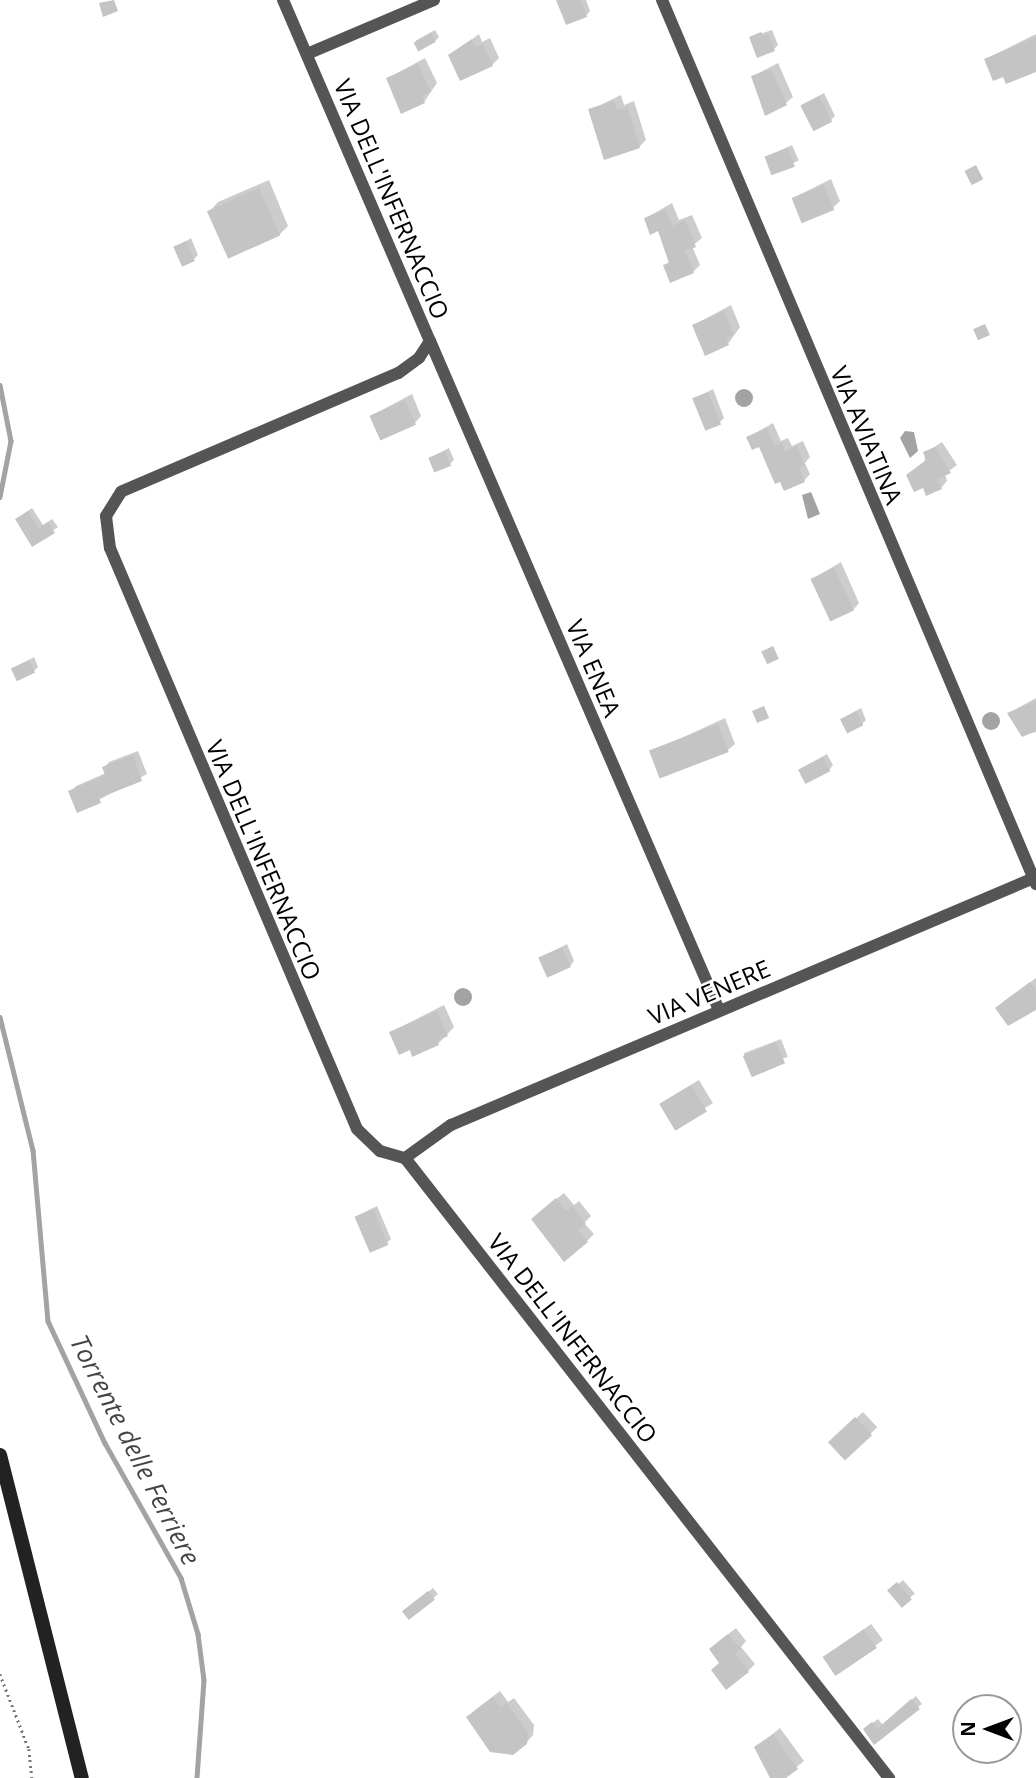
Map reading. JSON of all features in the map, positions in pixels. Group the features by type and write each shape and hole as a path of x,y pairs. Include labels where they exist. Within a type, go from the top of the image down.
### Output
{"main road":[{"path":"0,1455 82,1778"}],"street":[{"name":"VIA DELL'INFERNACCIO","path":"283,0 430,341 419,358 398,373 128,487 111,501 105,525 110,548 350,1118 374,1147 405,1158 889,1778"},
{"path":"307,54 434,0"},
{"name":"VIA AVIATINA","path":"662,0 1034,880"},
{"name":"VIA ENEA","path":"430,341 719,1010"},
{"name":"VIA VENERE","path":"405,1158 451,1125 719,1010 1034,880"}],"path":[{"path":"0,1674 29,1749 32,1778"}],"shaded area":[{"path":"744,389 750,392 753,398 750,404 744,407 738,404 735,398 738,392"},
{"path":"905,431 914,432 918,451 910,458 900,438"},
{"path":"811,492 820,514 808,519 802,495"},
{"path":"991,712 997,715 1000,721 997,727 991,730 985,727 982,721 985,715"},
{"path":"463,988 469,991 472,997 469,1003 463,1006 457,1003 454,997 457,991"}],"building":[{"path":"114,0 118,11 103,17 99,3"},
{"path":"556,0 580,0 587,17 566,25"},
{"path":"761,32 763,36 768,34 775,51 757,58 749,37"},
{"path":"431,33 436,42 418,51 414,43"},
{"path":"1036,37 1036,72 1006,84 1003,77 993,81 984,59"},
{"path":"472,39 475,47 483,44 493,66 460,81 448,55"},
{"path":"418,64 431,92 422,95 425,103 401,114 386,78"},
{"path":"771,69 787,105 765,116 751,76"},
{"path":"819,96 832,122 813,131 800,106"},
{"path":"614,101 617,110 628,107 640,148 604,160 588,109"},
{"path":"788,148 795,167 771,175 765,157"},
{"path":"976,165 983,179 972,185 964,171"},
{"path":"824,185 834,210 802,223 792,198"},
{"path":"259,188 280,236 228,259 207,211"},
{"path":"666,209 672,226 685,220 696,247 685,251 694,273 670,283 663,265 669,263 658,231 650,235 644,218"},
{"path":"186,241 195,261 182,267 173,247"},
{"path":"724,311 734,335 726,338 729,345 705,356 692,325"},
{"path":"985,324 990,335 978,340 973,329"},
{"path":"708,392 721,424 705,431 692,398"},
{"path":"405,400 416,425 380,441 369,416"},
{"path":"767,428 775,446 782,443 785,451 797,446 805,465 799,468 805,482 784,491 780,482 775,484 759,447 752,450 746,437"},
{"path":"935,447 951,473 937,479 942,489 926,496 923,488 914,492 906,475 926,460 923,452"},
{"path":"445,451 451,466 434,473 428,458"},
{"path":"28,511 38,528 48,522 55,533 32,547 15,519"},
{"path":"834,568 854,611 830,622 810,579"},
{"path":"773,646 779,659 767,664 761,651"},
{"path":"29,660 35,673 17,681 11,668"},
{"path":"1036,701 1036,731 1022,737 1007,713"},
{"path":"764,706 769,718 757,723 752,711"},
{"path":"856,711 863,725 847,733 840,719"},
{"path":"718,724 729,752 660,779 649,751"},
{"path":"133,755 142,781 99,798 101,803 77,813 68,791 105,775 102,767"},
{"path":"823,757 830,771 805,784 798,770"},
{"path":"562,947 571,967 547,978 538,958"},
{"path":"1030,982 1036,990 1036,1010 1008,1026 995,1008"},
{"path":"437,1011 448,1036 437,1041 439,1045 412,1057 410,1050 399,1055 389,1032"},
{"path":"776,1042 785,1063 752,1077 743,1056"},
{"path":"691,1085 707,1112 675,1131 659,1104"},
{"path":"556,1198 566,1211 572,1206 586,1224 578,1230 588,1242 564,1262 531,1219"},
{"path":"373,1209 388,1245 370,1253 355,1217"},
{"path":"855,1417 872,1435 845,1461 828,1442"},
{"path":"897,1582 912,1600 902,1608 887,1590"},
{"path":"428,1591 435,1600 409,1620 402,1611"},
{"path":"864,1629 877,1648 835,1676 823,1657"},
{"path":"728,1634 741,1649 735,1654 749,1672 726,1690 711,1670 719,1663 709,1649"},
{"path":"493,1697 501,1708 506,1703 528,1732 527,1744 513,1755 490,1752 466,1717"},
{"path":"911,1699 920,1709 874,1745 863,1729 872,1722 878,1728"},
{"path":"773,1734 798,1769 786,1778 770,1778 754,1747"}],"waterway":[{"name":"Torrente delle Ferriere","path":"0,385 11,441 0,497"},
{"name":"Torrente delle Ferriere","path":"0,1017 33,1150 48,1321 105,1443 181,1578 198,1634 204,1680 197,1778"}]}
